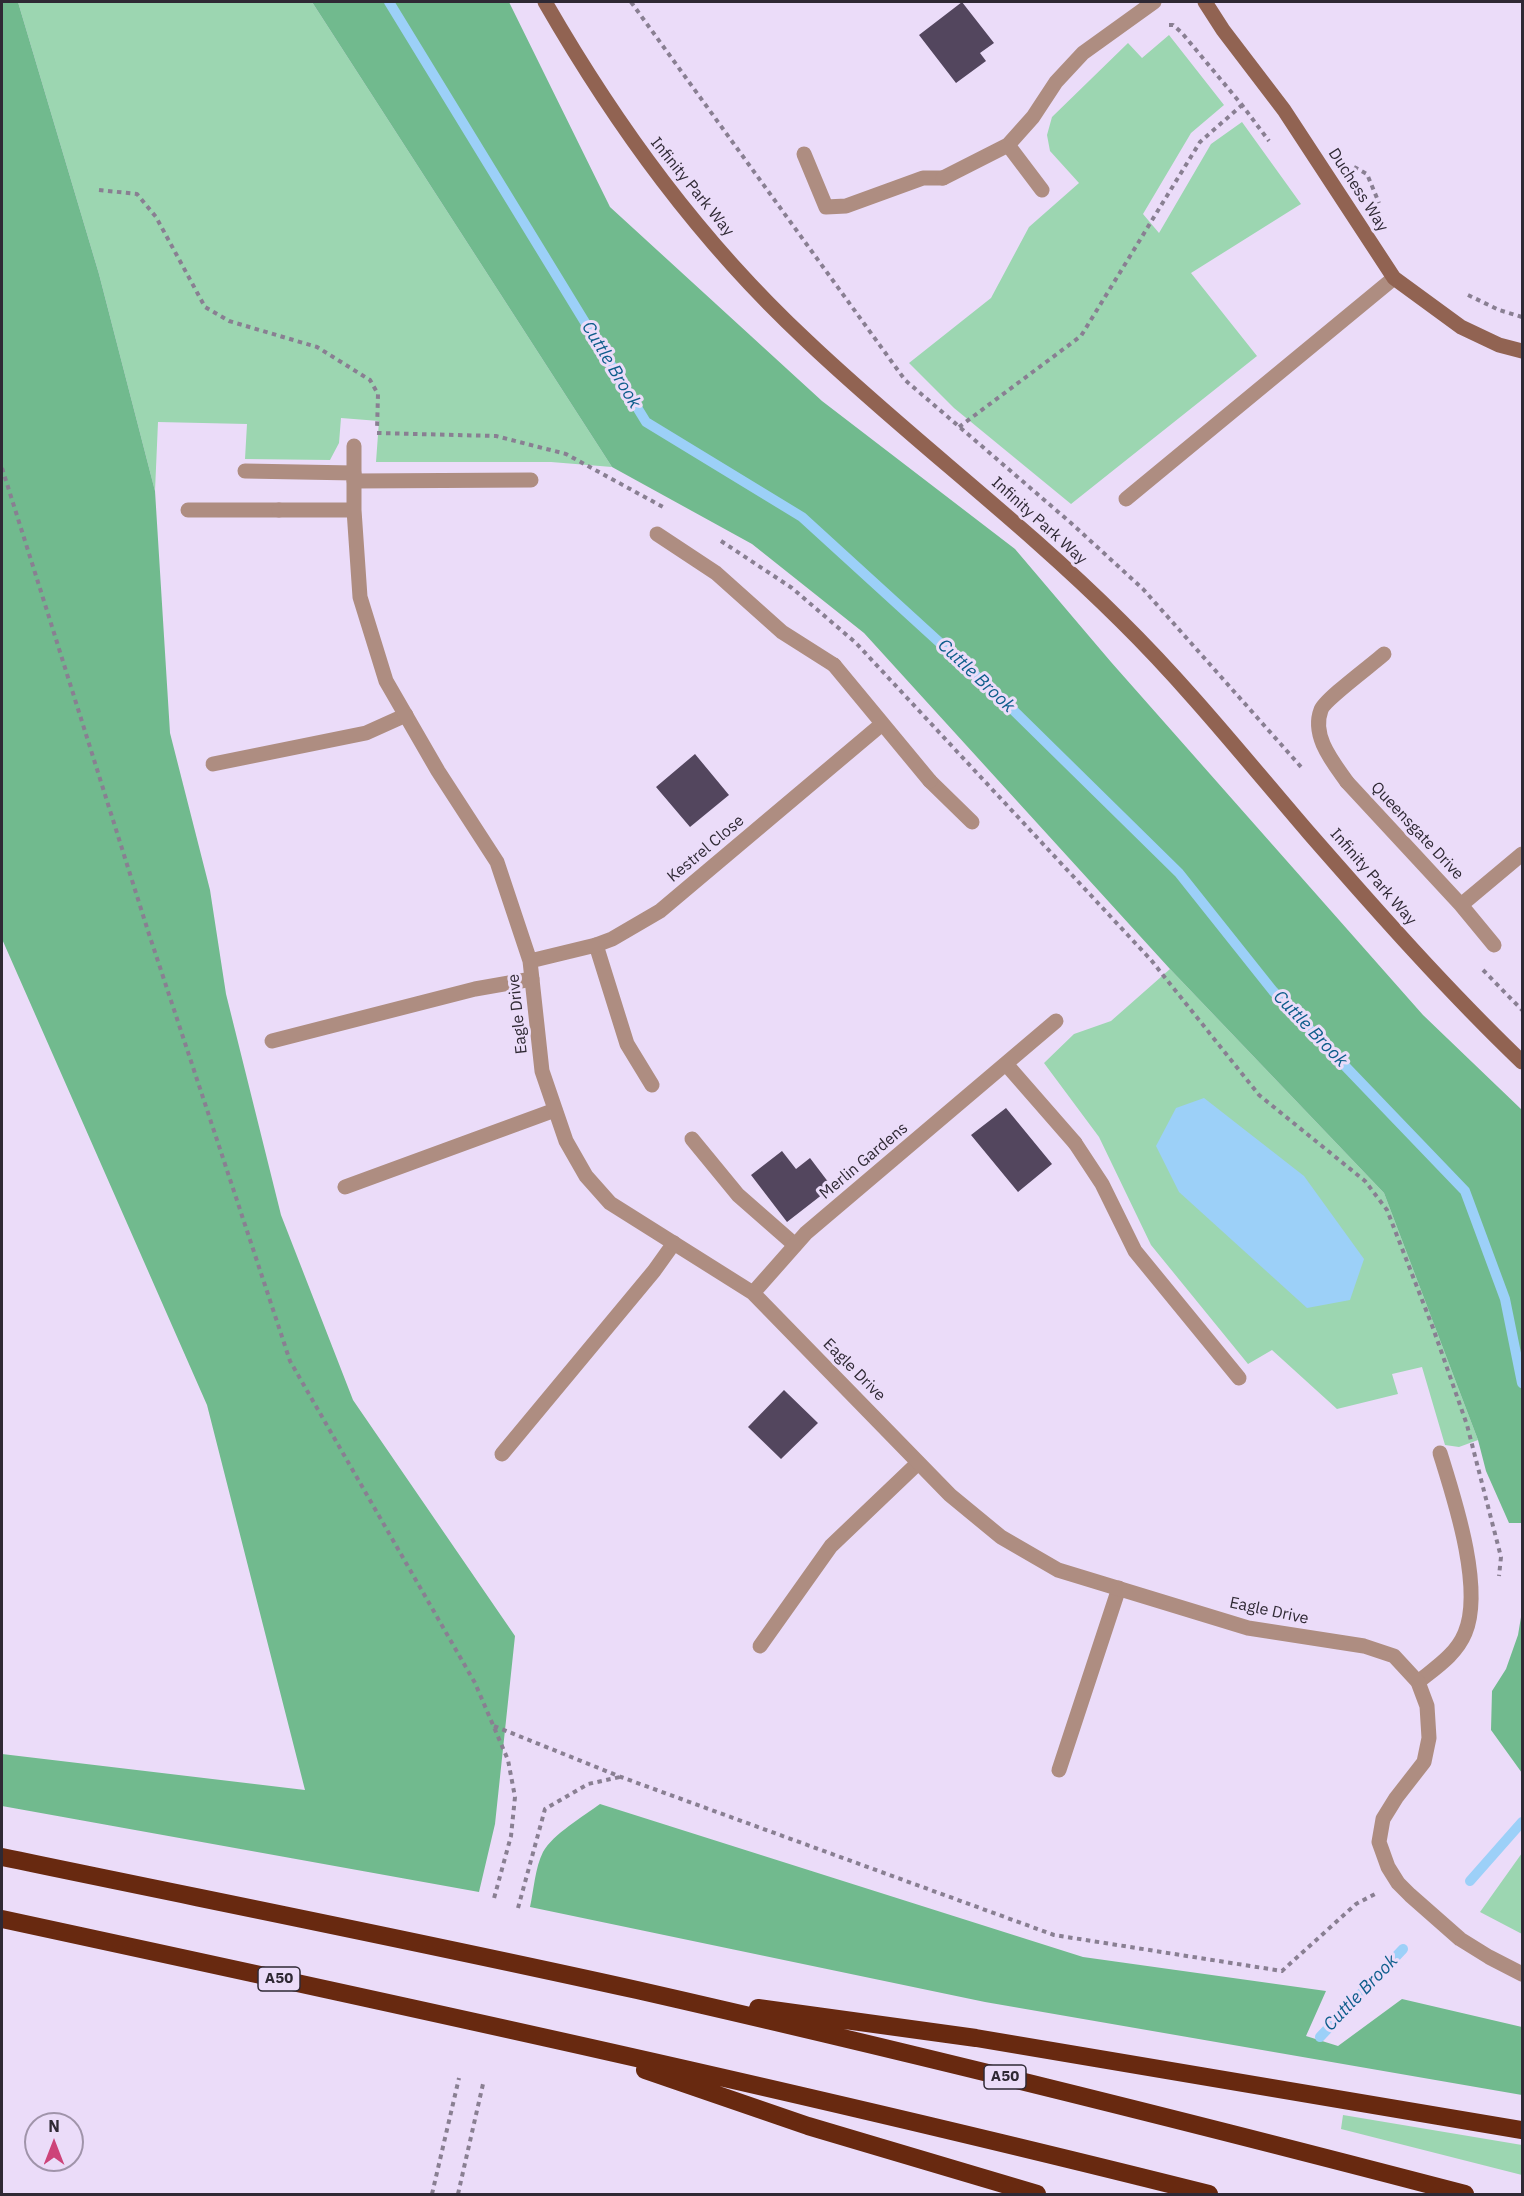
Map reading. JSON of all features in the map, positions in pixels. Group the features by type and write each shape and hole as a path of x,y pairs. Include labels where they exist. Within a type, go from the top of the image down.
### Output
{"highway":[{"name":"A50","path":"2,1857 640,1991 1171,2117 1465,2194"},
{"name":"A50","path":"2,1919 556,2039 1032,2150 1209,2194"},
{"path":"640,1991 976,2038 1522,2130"},
{"path":"556,2039 808,2126 1037,2194"}],"street":[{"name":"Infinity Park Way","path":"545,2 577,57 622,126 697,226 802,337 873,402 976,488 1068,570 1123,623 1183,688 1393,928 1452,992 1522,1062"},
{"path":"804,154 826,207 846,206 923,178 943,178 1008,145 1033,117 1056,82 1083,52 1154,2"},
{"name":"Duchess Way","path":"1205,2 1223,30 1284,110 1394,278 1461,327 1499,345 1522,351"},
{"path":"1008,145 1042,190"},
{"path":"1126,499 1394,278"},
{"name":"Eagle Drive","path":"354,446 354,510 360,597 386,681 438,771 497,862 530,962 542,1071 566,1141 586,1176 610,1203 753,1293 950,1495 1001,1537 1058,1570 1248,1628 1374,1649 1394,1656 1418,1682 1427,1706 1429,1738 1424,1762 1383,1819 1379,1842 1388,1867 1398,1883 1460,1939 1522,1974"},
{"path":"245,471 354,477 531,480"},
{"path":"188,510 354,510"},
{"path":"657,534 716,573 782,632 834,665 930,781 972,822"},
{"name":"Queensgate Drive","path":"1384,654 1321,707 1318,723 1326,752 1347,782 1461,905 1494,945"},
{"path":"213,764 366,733 406,715"},
{"name":"Kestrel Close","path":"530,962 612,939 660,911 882,724"},
{"name":"Queensgate Drive","path":"1461,905 1522,854"},
{"path":"596,945 627,1044 652,1085"},
{"path":"272,1041 475,989 532,979"},
{"name":"Merlin Gardens","path":"753,1293 806,1233 1056,1021"},
{"path":"1006,1064 1075,1143 1102,1184 1135,1251 1239,1378"},
{"path":"345,1187 555,1110"},
{"path":"692,1138 738,1195 795,1245"},
{"path":"502,1454 675,1243"},
{"path":"1418,1682 1448,1659 1465,1633 1473,1594 1461,1522 1440,1453"},
{"path":"760,1646 831,1546 918,1463"},
{"path":"1059,1770 1119,1588"}],"path":[{"path":"631,2 905,380 1071,523 1143,589 1308,774"},
{"path":"1166,25 1173,25 1182,33 1242,105 1270,143"},
{"path":"959,427 1081,336 1200,142 1242,105"},
{"path":"1367,174 1382,209"},
{"path":"99,190 137,195 156,217 206,307 229,321 317,347 370,380 378,394 377,433"},
{"path":"1461,291 1499,310 1522,316"},
{"path":"354,446 377,433 496,436 566,454 667,509"},
{"path":"2,468 148,931 290,1361 475,1683 508,1760 515,1797 511,1836 493,1902"},
{"path":"716,538 792,588 856,643 1151,960 1259,1095 1365,1181 1387,1210 1433,1328 1467,1425 1501,1557 1499,1579"},
{"path":"1477,964 1522,1010"},
{"path":"493,1726 621,1777 1054,1935 1282,1971 1356,1904 1398,1883"},
{"path":"518,1908 544,1809 588,1784 621,1777"},
{"path":"432,2194 459,2078"},
{"path":"458,2194 483,2084"}],"green space":[{"path":"2,2 18,2 99,274 155,491 170,733 210,890 226,994 281,1215 353,1400 515,1636 495,1824 479,1892 2,1806 2,1754 305,1790 207,1405 2,939"},
{"path":"18,2 312,2 612,467 551,462 376,462 379,421 341,418 339,443 330,460 245,459 247,424 158,422 155,491 99,274"},
{"path":"312,2 509,2 610,207 822,401 1015,549 1111,662 1423,1015 1522,1110 1522,1523 1509,1523 1486,1471 1478,1440 1384,1193 1170,969 864,633 752,544 612,467"},
{"path":"1169,35 1224,105 1191,133 1143,214 1159,233 1211,144 1242,122 1301,204 1191,273 1257,356 1071,504 954,408 909,363 991,298 1029,227 1079,183 1050,151 1047,135 1052,117 1128,43 1142,58"},
{"path":"1170,969 1384,1193 1478,1440 1459,1447 1445,1445 1422,1367 1392,1374 1398,1394 1337,1409 1272,1350 1248,1364 1151,1245 1099,1137 1044,1063 1074,1034 1111,1021"},
{"path":"1522,1611 1522,1773 1491,1730 1492,1691 1506,1669 1518,1635"},
{"path":"600,1804 1083,1957 1326,1991 1306,2036 1338,2046 1402,1999 1522,2027 1522,2095 985,2002 530,1907 536,1872 543,1852 561,1832"},
{"path":"1522,1853 1522,1934 1480,1912"},
{"path":"1343,2115 1522,2145 1522,2175 1341,2129"}],"water":[{"path":"1204,1098 1304,1176 1364,1259 1350,1300 1307,1308 1179,1192 1156,1146 1176,1108"}],"building":[{"path":"962,2 994,43 980,53 986,61 956,83 919,35"},
{"path":"695,754 729,795 690,827 656,787"},
{"path":"1006,1108 1052,1164 1018,1192 971,1135"},
{"path":"782,1151 796,1169 810,1158 832,1187 787,1222 751,1175"},
{"path":"784,1390 818,1423 781,1459 748,1427"}],"waterway":[{"name":"Cuttle Brook","path":"389,2 646,422 802,517 1007,704 1179,873 1273,991 1465,1191 1505,1299 1522,1383"},
{"name":"Cuttle Brook","path":"1470,1881 1522,1822"},
{"name":"Cuttle Brook","path":"1320,2037 1403,1949"}]}
